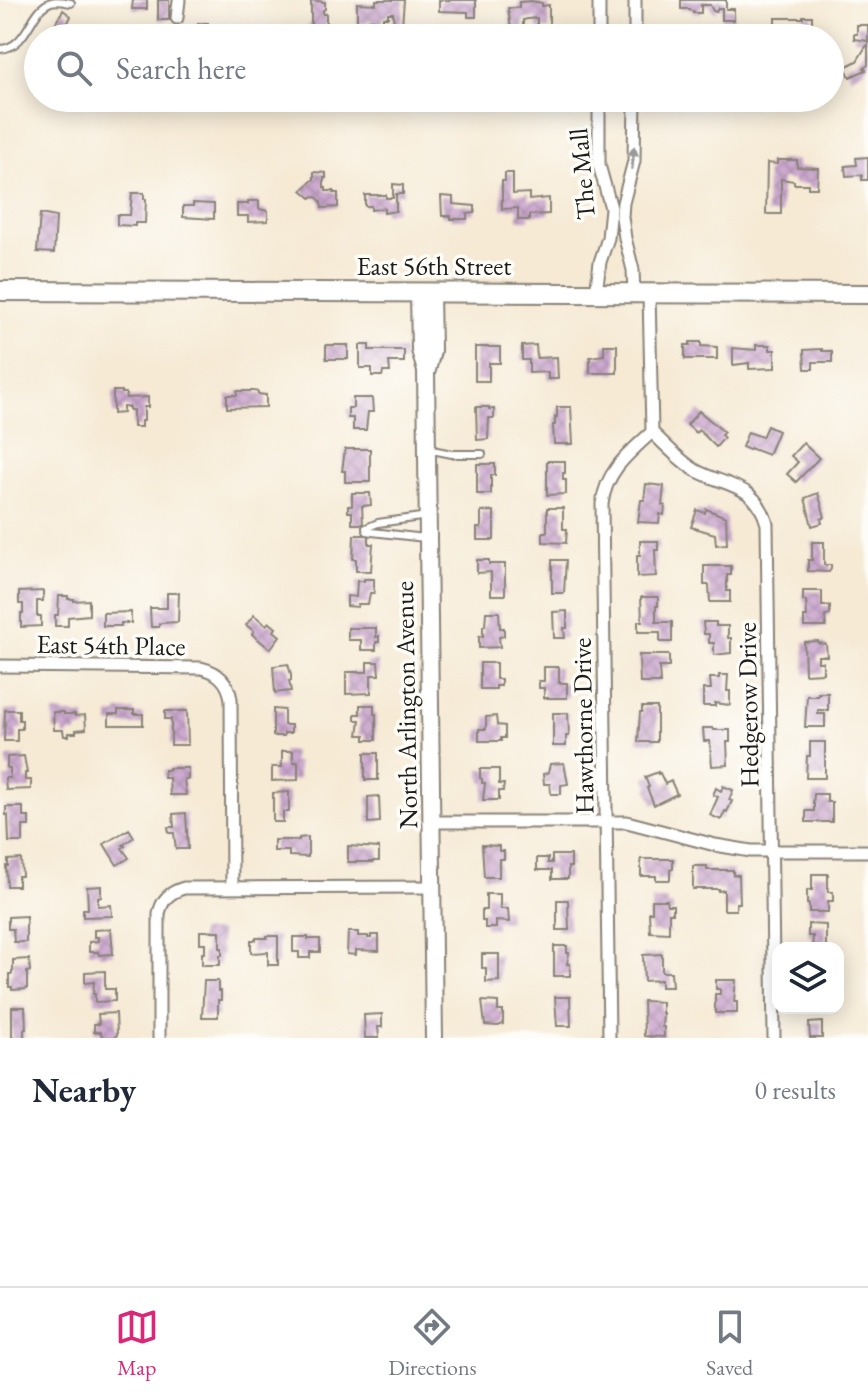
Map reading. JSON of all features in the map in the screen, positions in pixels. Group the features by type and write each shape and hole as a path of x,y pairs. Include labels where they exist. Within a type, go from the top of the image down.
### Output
{"main road":[{"name":"East 56th Street","path":"0,291 868,294"},
{"name":"North Arlington Avenue","path":"425,292 420,350 426,371 434,1038"}],"street":[{"path":"177,18 179,0"},
{"path":"599,0 599,24"},
{"path":"635,0 635,24"},
{"name":"The Mall","path":"599,112 599,165 641,293 652,432"},
{"name":"The Mall","path":"596,293 600,262 634,161 635,112"},
{"path":"608,238 625,238"},
{"name":"Hawthorne Drive","path":"609,1038 603,495 615,468 652,432"},
{"name":"Hedgerow Drive","path":"652,432 692,468 749,493 766,520 774,1038"},
{"name":"East 54th Place","path":"0,666 201,668 220,676 228,686 231,699 232,887"},
{"path":"431,822 627,822 729,848 868,851"},
{"path":"159,1038 158,918 166,898 176,890 432,887"}],"lane":[{"path":"30,24 50,3 71,3"},
{"path":"0,49 17,42 24,33"},
{"path":"427,449 452,454 482,454"},
{"path":"428,516 378,523 366,528 372,532 428,538"}],"building":[{"path":"133,0 147,0 147,9 132,9"},
{"path":"158,0 169,0 169,20 158,20"},
{"path":"311,0 325,2 323,14 326,14 326,24 311,24"},
{"path":"376,0 404,0 402,24 394,24 393,13 383,17 383,24 372,24 372,20 357,23 357,3 376,4"},
{"path":"439,0 476,0 476,17 468,17 468,12 439,11"},
{"path":"681,0 726,0 726,9 734,9 734,20 722,20 722,8 716,12 710,5 701,5 701,13 681,9"},
{"path":"519,2 549,5 549,24 537,24 537,18 523,20 523,24 510,24 508,8 519,8"},
{"path":"63,10 71,16 67,24 55,24"},
{"path":"812,16 812,24 775,24 775,18"},
{"path":"857,25 868,25 868,41 854,39"},
{"path":"868,43 866,70 850,77 845,67 857,61"},
{"path":"868,157 868,180 862,180 862,175 846,176 845,166 857,165 856,158"},
{"path":"777,160 797,160 797,167 818,168 817,188 781,179 781,214 766,214 767,163 777,164"},
{"path":"314,172 326,173 324,188 338,193 338,207 322,208 318,198 311,198 302,190 314,179"},
{"path":"505,173 513,173 513,194 529,193 529,200 549,198 549,214 529,215 529,220 518,220 518,208 502,209"},
{"path":"393,184 403,185 403,194 396,194 396,211 384,213 384,208 371,210 371,206 365,206 365,195 393,198"},
{"path":"132,193 144,193 145,223 117,225 117,215 130,215"},
{"path":"441,196 453,197 453,204 475,206 475,213 467,214 467,219 442,216"},
{"path":"248,201 259,201 259,209 268,211 268,221 248,222 248,216 237,216 237,204 248,204"},
{"path":"193,203 214,204 214,219 183,217 183,206 193,206"},
{"path":"40,214 56,217 54,253 37,252"},
{"path":"690,342 717,347 717,359 685,359 685,345 690,345"},
{"path":"326,345 348,345 348,359 326,359"},
{"path":"360,345 369,345 369,350 404,350 404,362 389,362 390,372 372,376 372,368 360,368"},
{"path":"536,345 537,358 557,357 558,379 548,379 548,372 529,373 529,360 522,360 522,346"},
{"path":"604,345 617,345 617,373 590,373 590,357 604,355"},
{"path":"756,345 770,345 770,350 775,350 775,368 749,369 749,363 733,365 733,348 756,350"},
{"path":"475,347 500,347 500,363 489,363 489,381 475,381"},
{"path":"804,350 832,351 832,362 813,362 813,369 805,369"},
{"path":"113,391 126,393 126,398 148,397 141,427 133,427 133,410 129,407 123,407 123,413 113,414"},
{"path":"237,391 266,395 266,407 227,408 227,395 237,395"},
{"path":"353,398 372,398 373,412 368,412 366,430 353,430 353,418 348,418 348,408 353,408"},
{"path":"476,407 494,409 494,418 489,418 488,439 477,440"},
{"path":"557,407 571,407 573,444 554,444 553,425"},
{"path":"699,411 724,432 721,435 724,438 716,447 699,430 696,433 687,425"},
{"path":"767,426 778,431 768,455 742,447 748,432 762,437"},
{"path":"803,443 819,458 796,482 787,474 798,462 791,456"},
{"path":"345,449 370,449 370,482 345,482 345,471 342,471"},
{"path":"547,461 565,461 563,480 566,480 566,494 547,495"},
{"path":"477,464 495,464 495,475 491,475 491,494 477,494"},
{"path":"646,484 664,486 664,515 660,514 659,523 638,522"},
{"path":"352,493 370,493 371,505 362,506 363,524 352,524 352,512 348,512 348,506 352,506"},
{"path":"818,493 825,517 821,519 822,523 812,526 805,498"},
{"path":"547,508 563,508 566,543 543,542 543,532 547,532"},
{"path":"706,509 726,517 727,544 716,545 715,534 691,527 697,510 705,513"},
{"path":"494,511 494,540 477,540 481,512"},
{"path":"354,535 369,535 369,544 373,544 371,571 356,571"},
{"path":"640,541 658,541 658,550 655,550 656,576 637,577"},
{"path":"812,542 824,542 824,565 831,565 829,572 808,571 808,560 812,560"},
{"path":"477,560 505,564 505,595 491,595 491,572 477,573"},
{"path":"552,560 566,560 564,593 552,593"},
{"path":"704,566 731,566 731,575 727,575 730,602 710,602 709,585 704,585"},
{"path":"374,579 374,593 370,593 368,604 347,606 347,596 356,597 357,581"},
{"path":"43,591 43,601 37,601 41,626 21,627 23,604 19,604 19,592"},
{"path":"803,591 822,591 822,606 830,606 830,615 825,616 826,627 804,627 804,617 807,617"},
{"path":"167,593 179,593 178,622 151,627 150,608 167,608"},
{"path":"59,596 68,596 74,601 89,600 89,615 68,617 68,626 55,626"},
{"path":"641,597 658,597 656,622 672,622 672,642 660,642 660,632 638,632 638,621 642,621"},
{"path":"567,611 565,638 554,638 553,612"},
{"path":"131,612 131,623 103,626 103,613"},
{"path":"486,612 499,612 500,628 504,628 504,636 499,637 500,647 479,648"},
{"path":"254,615 266,625 269,622 280,636 270,649 246,625"},
{"path":"703,622 728,626 731,653 714,655 714,643 709,643 709,634 704,634"},
{"path":"348,628 376,628 379,642 376,642 376,650 361,650 361,640 348,640"},
{"path":"804,642 826,644 827,656 818,656 818,662 823,662 823,673 805,674"},
{"path":"639,655 669,655 669,667 659,667 660,683 640,683"},
{"path":"367,662 378,662 379,675 371,675 371,693 346,694 346,672 367,672"},
{"path":"480,663 496,663 496,679 501,679 501,686 480,689"},
{"path":"288,664 291,691 275,693 273,666"},
{"path":"544,667 559,667 559,683 567,683 567,698 544,698 544,688 539,688 539,681 544,681"},
{"path":"719,675 728,675 730,705 715,703 715,706 703,706 703,689 711,689 710,678 719,678"},
{"path":"818,693 828,693 828,710 818,710 818,714 825,714 825,727 805,727 807,696 818,696"},
{"path":"360,705 374,705 376,740 365,740 365,735 358,735 360,720 355,720 355,714 360,714"},
{"path":"642,707 657,707 657,742 638,742"},
{"path":"273,709 284,710 284,725 291,725 291,733 273,736"},
{"path":"5,710 19,710 22,729 17,729 17,741 4,741"},
{"path":"118,710 134,710 134,714 143,714 143,725 109,725 109,714 118,714"},
{"path":"165,711 187,711 188,745 171,745 171,719 165,719"},
{"path":"53,712 85,715 86,729 64,736 63,730 54,730"},
{"path":"553,713 568,713 566,746 553,746"},
{"path":"496,716 497,725 505,726 505,738 501,741 479,741 479,729 486,729 486,717"},
{"path":"703,728 730,730 728,765 712,766 710,741 704,741"},
{"path":"810,742 825,742 825,778 806,778"},
{"path":"282,751 293,751 293,762 298,762 298,780 272,781 272,767 282,767"},
{"path":"365,753 378,753 378,780 365,780"},
{"path":"24,756 25,780 31,780 31,789 6,790 5,778 10,778 7,757"},
{"path":"564,763 568,784 561,785 561,794 551,794 550,784 544,784 543,774 548,773 550,764"},
{"path":"188,768 188,779 184,779 186,795 170,795 169,778 164,778 164,770"},
{"path":"480,769 499,769 499,784 504,784 503,791 499,791 499,800 483,800 485,783 480,778"},
{"path":"658,772 665,784 671,781 677,794 654,805 645,777"},
{"path":"723,786 733,790 729,800 732,801 721,820 710,815 718,797 713,795 716,788 721,791"},
{"path":"289,792 289,812 283,812 283,822 273,822 273,793"},
{"path":"814,794 827,794 827,802 832,802 832,822 806,822 806,811 814,811"},
{"path":"379,796 380,822 368,823 368,797"},
{"path":"6,807 23,807 23,817 29,817 29,826 23,826 23,842 9,842"},
{"path":"186,813 188,849 176,849 174,833 169,833 168,827 174,827 173,814"},
{"path":"129,829 134,837 122,848 129,858 117,865 104,844"},
{"path":"308,837 308,857 289,856 289,851 274,851 274,840"},
{"path":"482,845 499,846 499,851 504,851 504,859 499,859 499,877 484,877"},
{"path":"348,846 379,848 379,861 348,862"},
{"path":"552,855 571,855 568,879 552,879 552,870 537,870 537,858 548,858 548,863 552,863"},
{"path":"21,859 22,876 18,876 18,886 7,886 8,860"},
{"path":"641,859 673,859 670,880 641,876"},
{"path":"693,866 707,866 707,870 733,870 733,875 739,875 740,903 736,903 736,910 724,910 724,890 693,889"},
{"path":"812,874 828,874 828,892 833,892 833,901 828,901 828,912 809,912 807,890 812,890"},
{"path":"101,886 98,906 111,905 112,916 83,917 83,909 88,909 87,887"},
{"path":"486,894 500,894 500,909 508,909 509,922 496,921 496,928 485,928 482,910 486,910"},
{"path":"557,900 568,900 569,930 557,930"},
{"path":"652,900 667,900 667,905 673,905 673,913 669,913 669,933 650,932"},
{"path":"26,916 26,942 14,942 13,929 8,929 8,917"},
{"path":"808,924 826,925 826,942 812,942 813,936 808,936"},
{"path":"111,929 113,954 89,952 89,942 98,941 94,930"},
{"path":"200,931 220,931 220,965 202,965 205,943 200,943"},
{"path":"348,932 358,932 358,936 368,938 379,935 379,951 356,950 356,955 347,954"},
{"path":"278,936 278,965 268,965 268,952 251,953 251,940"},
{"path":"293,937 320,939 320,952 310,952 310,958 299,958 299,952 293,952"},
{"path":"554,946 567,946 570,976 554,976"},
{"path":"482,954 499,954 499,981 486,982"},
{"path":"662,954 662,972 671,972 672,987 661,987 661,980 644,981 643,955"},
{"path":"29,959 27,989 12,990 9,974 13,971 13,960"},
{"path":"105,971 105,989 115,989 115,1001 95,1002 94,982 85,983 85,972"},
{"path":"716,980 736,980 734,1002 737,1002 737,1013 715,1013 715,994 720,994 720,989 716,989"},
{"path":"204,981 218,981 221,1000 218,1000 218,1017 202,1017"},
{"path":"555,997 570,997 571,1026 557,1026"},
{"path":"482,1001 498,1002 498,1011 503,1011 503,1024 485,1025"},
{"path":"643,1001 662,1002 664,1037 644,1036"},
{"path":"12,1007 25,1007 24,1038 12,1038"},
{"path":"116,1013 115,1038 102,1038 101,1032 94,1032 94,1024 99,1024 98,1014"},
{"path":"382,1014 379,1038 365,1038 364,1015"},
{"path":"822,1022 822,1038 810,1038 809,1023"}]}
